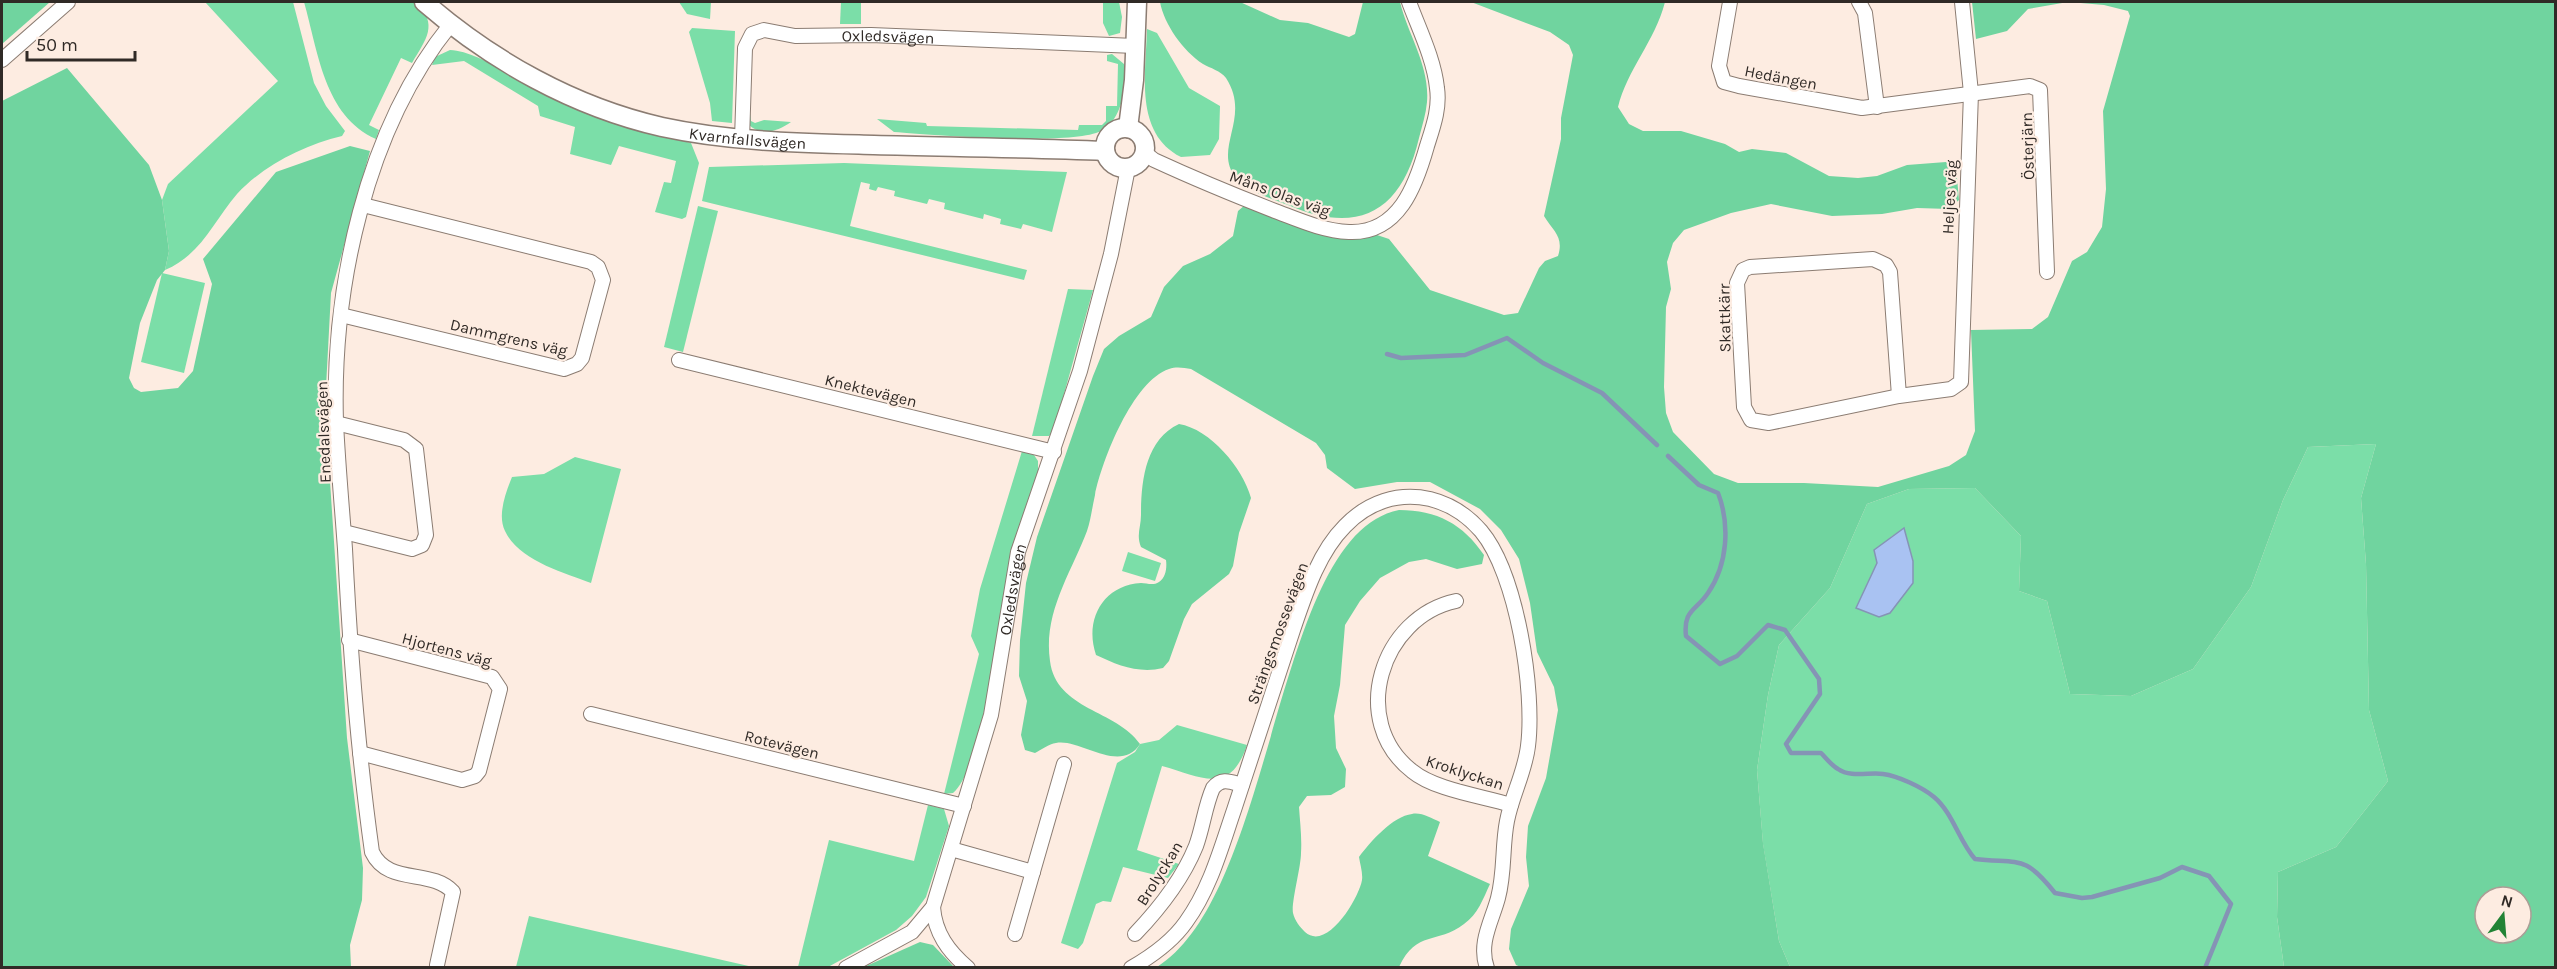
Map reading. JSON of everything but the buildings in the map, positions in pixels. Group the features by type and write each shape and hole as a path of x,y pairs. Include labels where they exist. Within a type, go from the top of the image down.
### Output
{"street":[{"path":"2,60 68,2"},
{"name":"Kvarnfallsvägen","path":"424,2 450,24 535,80 597,106 661,127 742,139 1105,151"},
{"path":"1128,128 1137,2"},
{"name":"Måns Olas väg","path":"1145,153 1161,163 1234,195 1322,228 1351,232 1365,231 1386,220 1405,204 1413,190 1438,102 1435,73 1409,2"},
{"name":"Hedängen","path":"1730,2 1719,66 1724,82 1849,106 1877,107 1971,93"},
{"path":"1859,2 1865,13 1877,107"},
{"name":"Heljes väg","path":"1951,389 1961,382 1963,373 1962,283 1971,93 1962,2"},
{"name":"Enedalsvägen","path":"437,965 453,892 444,885 392,872 376,861 372,852 349,640 336,423 341,315 346,278 363,205 380,150 404,97 434,45 450,24"},
{"name":"Oxledsvägen","path":"742,139 745,48 747,40 757,31 805,36 871,35 1135,46"},
{"name":"Österjärn","path":"1971,93 2030,86 2040,90 2047,272"},
{"path":"1128,128 1142,137 1145,153 1139,164 1128,168 1113,164 1105,151 1106,141 1119,129 1128,128"},
{"name":"Oxledsvägen","path":"846,968 912,932 933,907 991,715 1018,552 1080,371 1111,254 1128,168"},
{"name":"Dammgrens väg","path":"341,315 564,369 578,364 582,358 603,280 598,267 591,262 363,205"},
{"name":"Skattkärr","path":"1899,396 1890,272 1886,266 1873,259 1750,267 1743,270 1737,283 1744,407 1751,420 1769,423 1899,396 1951,389"},
{"name":"Knektevägen","path":"679,360 1054,452"},
{"path":"336,423 404,440 416,449 426,535 422,544 412,549 344,532"},
{"name":"Strängsmossevägen","path":"1131,968 1162,948 1194,911 1211,878 1300,611 1326,551 1345,526 1367,508 1392,498 1407,496 1443,503 1472,522 1489,542 1506,581 1524,658 1529,733 1526,759 1511,805 1499,891 1485,936 1487,968"},
{"name":"Kroklyckan","path":"1456,601 1433,608 1419,616 1401,634 1393,646 1379,681 1378,704 1382,731 1400,760 1419,776 1511,805"},
{"name":"Hjortens väg","path":"349,640 492,677 500,689 479,771 469,779 462,780 360,753"},
{"name":"Rotevägen","path":"591,714 964,806"},
{"path":"1015,934 1064,764"},
{"name":"Brolyckan","path":"1136,934 1160,906 1186,866 1196,845 1213,788 1220,781 1226,780 1242,785"},
{"path":"951,849 1033,872"},
{"path":"933,907 938,931 945,944 968,968"}],"green space":[{"path":"2,2 50,2 2,44"},
{"path":"205,2 293,2 314,83 326,106 345,131 342,136 299,151 259,174 237,194 197,247 177,264 165,270 169,251 162,200 168,184 278,81"},
{"path":"304,2 416,2 423,10 429,25 428,32 412,63 401,58 369,125 379,130 376,139 359,129 345,115 334,98 319,61"},
{"path":"679,2 711,2 710,19 687,14"},
{"path":"841,2 861,2 861,24 840,24"},
{"path":"1103,2 1119,2 1122,17 1120,33 1109,36 1103,23"},
{"path":"1160,2 1240,2 1280,20 1308,23 1349,37 1355,34 1363,2 1400,2 1422,63 1427,102 1411,163 1401,184 1389,199 1374,210 1356,217 1336,218 1313,214 1288,205 1260,194 1241,183 1230,167 1228,155 1234,119 1233,93 1224,76 1188,52 1170,28"},
{"path":"1471,2 1665,2 1655,30 1628,80 1618,107 1629,124 1643,131 1681,131 1725,144 1739,152 1752,149 1786,153 1829,176 1858,178 1877,176 1907,165 1946,162 1956,167 1959,200 1949,209 1917,208 1882,214 1832,216 1771,204 1731,213 1684,230 1673,243 1667,262 1671,289 1666,307 1664,387 1666,413 1673,432 1714,474 1738,483 1804,483 1878,487 1949,466 1966,455 1975,431 1971,330 2032,329 2048,317 2072,261 2087,252 2102,227 2106,189 2103,111 2130,16 2128,11 2104,5 2069,2 2555,2 2555,967 2284,967 2277,917 2278,872 2336,847 2388,781 2369,710 2366,564 2361,498 2376,444 2308,447 2283,500 2251,587 2193,669 2131,696 2070,694 2047,601 2019,591 2021,536 1975,488 1909,489 1867,504 1830,588 1779,645 1768,695 1757,770 1763,843 1779,941 1790,967 1523,968 1516,965 1509,949 1511,929 1529,886 1526,857 1528,826 1546,778 1558,710 1554,687 1537,652 1530,603 1519,559 1501,530 1480,509 1430,482 1397,482 1355,489 1327,468 1325,455 1316,443 1191,369 1172,368 1156,376 1143,389 1121,423 1104,462 1090,522 1054,610 1051,626 1050,661 1055,677 1063,690 1075,700 1130,733 1140,744 1132,753 1122,756 1111,756 1066,743 1053,744 1035,753 1025,750 1021,735 1027,701 1019,676 1026,583 1037,537 1104,349 1119,336 1151,317 1164,287 1183,266 1210,254 1233,236 1238,211 1245,205 1332,237 1377,235 1389,239 1430,290 1504,315 1518,313 1539,268 1545,261 1558,256 1560,249 1559,239 1544,216 1561,139 1561,118 1573,55 1569,45 1550,32"},
{"path":"1972,2 2068,2 2028,9 2007,31 1976,39"},
{"path":"692,28 735,31 732,123 712,121 710,103 689,32"},
{"path":"1147,29 1157,33 1189,88 1220,106 1219,139 1210,155 1181,157 1166,146 1156,133 1149,118 1146,101"},
{"path":"450,50 475,56 542,93 587,113 639,130 691,143 699,163 686,217 682,219 655,212 664,182 671,183 676,161 619,146 611,165 570,154 575,127 540,116 538,106 464,61 432,65 435,57"},
{"path":"1112,54 1124,64 1124,92 1119,111 1108,126 1101,131 1062,138 1033,139 939,135 894,132 877,119 926,123 927,126 1078,130 1079,125 1102,125 1106,121 1106,106 1117,106 1118,64 1107,61 1107,55"},
{"path":"67,68 149,165 162,200 169,251 165,270 157,280 140,323 129,378 134,388 141,392 178,388 193,371 212,284 203,259 276,172 350,146 370,151 331,293 325,406 347,738 363,868 362,900 350,945 351,967 2,967 2,101"},
{"path":"750,113 751,121 755,123 764,120 791,122 774,131 756,130 746,121"},
{"path":"844,163 1067,172 1052,232 1023,224 1021,229 1000,224 1001,219 984,214 983,219 944,209 945,203 929,199 927,204 894,196 895,191 878,187 876,191 869,189 870,184 861,182 850,226 1027,270 1024,280 702,201 709,167"},
{"path":"698,206 718,211 683,352 664,347"},
{"path":"162,273 205,283 184,373 141,362"},
{"path":"1068,289 1093,290 1054,430 1049,436 1032,436"},
{"path":"1179,424 1202,433 1224,452 1241,474 1251,498 1229,574 1192,604 1184,619 1169,661 1163,668 1137,669 1096,655 1093,642 1095,617 1107,597 1116,590 1128,585 1157,583 1165,575 1166,560 1141,547 1139,535 1142,489 1152,451 1168,431"},
{"path":"2376,444 2361,498 2366,564 2369,710 2388,781 2336,847 2278,872 2277,917 2284,967 1790,967 1779,941 1763,844 1757,770 1768,695 1779,645 1830,588 1867,504 1909,489 1975,488 2021,536 2019,591 2047,601 2070,694 2131,696 2193,669 2251,587 2283,500 2308,447","holes":["1904,528 1913,561 1899,599 1890,613 1856,608 1891,537"]},
{"path":"1022,451 1034,455 1038,461 1038,471 1019,527 1008,571 981,728 964,779 953,793 944,794 979,654 971,636 980,589"},
{"path":"575,457 621,469 591,583 555,570 520,550 505,531 502,518 503,504 512,477 544,474"},
{"path":"1399,510 1437,516 1458,527 1484,555 1482,564 1457,569 1426,559 1409,562 1380,578 1360,601 1345,625 1340,685 1334,716 1336,748 1346,769 1345,787 1331,795 1307,796 1299,807 1301,853 1293,913 1301,928 1314,936 1323,935 1332,929 1348,910 1360,888 1362,871 1359,857 1376,837 1397,819 1415,814 1440,822 1428,856 1490,884 1480,906 1464,924 1413,947 1399,967 1157,967 1197,927 1228,867 1253,796 1299,646 1325,581 1357,534"},
{"path":"1128,552 1161,563 1155,581 1122,571"},
{"path":"1177,725 1247,745 1240,761 1223,777 1202,778 1162,766 1137,850 1179,864 1168,878 1123,867 1111,902 1103,901 1096,904 1083,943 1078,949 1061,943 1117,763 1135,752 1140,744 1159,740"},
{"path":"928,805 944,809 949,826 926,897 912,916 896,930 828,967 798,967 829,840 914,861"},
{"path":"529,916 753,967 516,967"},
{"path":"920,942 933,945 954,967 864,967"}],"water":[{"path":"1904,528 1913,561 1913,583 1890,613 1879,617 1856,608 1877,563 1874,550"}],"waterway":[{"path":"1387,354 1401,358 1465,355 1507,338 1543,363 1602,393 1657,445"},
{"path":"1668,456 1699,485 1718,493 1724,518 1725,544 1720,570 1708,593 1688,616 1686,636 1720,664 1737,656 1768,625 1785,630 1819,679 1820,694 1786,744 1791,753 1821,753 1833,766 1843,772 1889,775 1917,786 1941,804 1975,859 2020,863 2028,866 2055,893 2082,898 2092,897 2160,878 2182,867 2209,876 2231,904 2205,968"}]}
